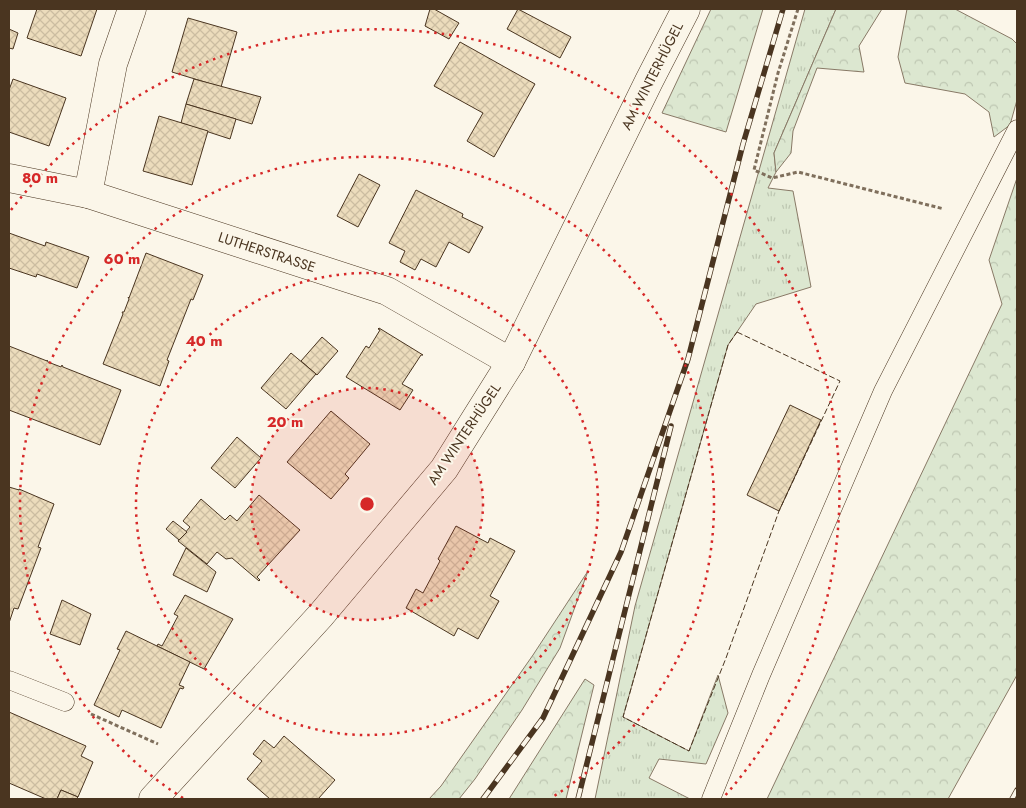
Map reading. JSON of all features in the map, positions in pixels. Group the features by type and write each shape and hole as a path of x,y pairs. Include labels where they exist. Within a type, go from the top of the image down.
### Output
{"street":[{"path":"88,194 112,64 132,9"},
{"name":"AM WINTERHÜGEL","path":"153,799 322,615 444,469 511,362 686,9"},
{"name":"LUTHERSTRASSE","path":"9,178 88,194 387,291 511,362"}],"lane":[{"path":"711,799 760,675 884,391 1017,129"},
{"path":"9,680 65,702"}],"path":[{"path":"798,9 778,73 754,170 772,178 798,172 973,216"},
{"path":"65,702 191,759"}],"green space":[{"path":"711,9 763,9 726,132 662,113"},
{"path":"805,9 836,9 774,153 776,172 768,188 793,191 811,287 756,304 728,345 623,717 689,751 718,675 728,713 706,764 659,759 649,778 690,799 595,799 635,606"},
{"path":"836,9 882,9 859,46 864,72 817,68 793,131 791,153 776,172 774,153"},
{"path":"907,9 955,9 1012,39 1017,44 1017,100 1010,125 994,137 989,112 965,94 905,83 898,57"},
{"path":"1017,178 1017,675 948,799 767,799 1002,304 989,260"},
{"path":"588,571 560,648 522,710 475,779 459,799 429,799 441,786 533,655"},
{"path":"585,679 594,685 566,799 509,799"}],"building":[{"path":"37,9 97,9 81,56 27,38"},
{"path":"430,9 434,9 459,23 449,39 425,26"},
{"path":"518,9 571,37 560,58 507,29"},
{"path":"188,18 237,32 221,87 172,72"},
{"path":"9,29 18,33 13,49 9,48"},
{"path":"460,42 535,84 494,157 467,141 483,113 434,86"},
{"path":"13,79 66,98 49,146 9,132 9,90"},
{"path":"194,79 261,97 252,124 186,104"},
{"path":"186,104 236,119 230,139 181,123"},
{"path":"159,116 208,131 192,185 143,171"},
{"path":"359,174 380,185 358,227 337,216"},
{"path":"416,190 463,214 462,217 483,227 469,253 449,242 436,267 421,259 415,270 400,262 405,251 389,243"},
{"path":"9,233 45,246 46,242 89,257 77,288 37,274 36,277 9,268"},
{"path":"146,253 203,275 193,300 191,299 167,360 169,361 160,386 103,364"},
{"path":"379,328 423,355 421,355 402,384 413,390 400,410 346,377 366,346 369,348 380,330"},
{"path":"322,337 338,351 317,375 301,361"},
{"path":"9,346 61,367 62,365 121,390 100,445 9,410"},
{"path":"291,353 316,374 286,409 261,388"},
{"path":"790,405 821,420 779,511 747,495"},
{"path":"331,411 370,444 345,474 349,478 331,499 287,462"},
{"path":"237,437 261,458 235,488 211,468"},
{"path":"9,487 19,489 54,504 38,547 41,548 18,609 14,608 9,623"},
{"path":"259,495 300,530 257,577 259,581 232,558 226,559 217,552 207,564 178,541 190,527 183,521 201,499 225,520 230,515 237,521"},
{"path":"173,521 187,532 179,540 166,529"},
{"path":"456,526 488,543 490,538 515,551 490,596 499,601 478,639 458,628 454,636 406,608 416,589 423,593 440,561 438,559"},
{"path":"186,548 216,572 207,592 173,575"},
{"path":"185,595 233,619 204,669 157,646 158,644 162,646 178,616 174,614"},
{"path":"62,600 91,614 80,645 50,634"},
{"path":"126,631 190,662 179,685 184,687 183,689 180,688 161,728 122,710 119,717 94,705 120,650 117,649"},
{"path":"9,712 86,746 81,756 93,762 78,797 61,790 57,799 46,799 9,783"},
{"path":"284,736 335,780 318,799 270,799 247,779 262,761 253,754 264,740 274,748"},
{"path":"61,790 78,797 76,799 57,799"}],"railway":[{"path":"483,799 543,718 621,552 688,359 743,144 783,9"},
{"path":"578,799 671,426"},
{"path":"1012,799 1017,790"}],"fence":[{"path":"737,332 840,381 779,511 726,658 689,751 623,717 728,345 737,332"}]}
